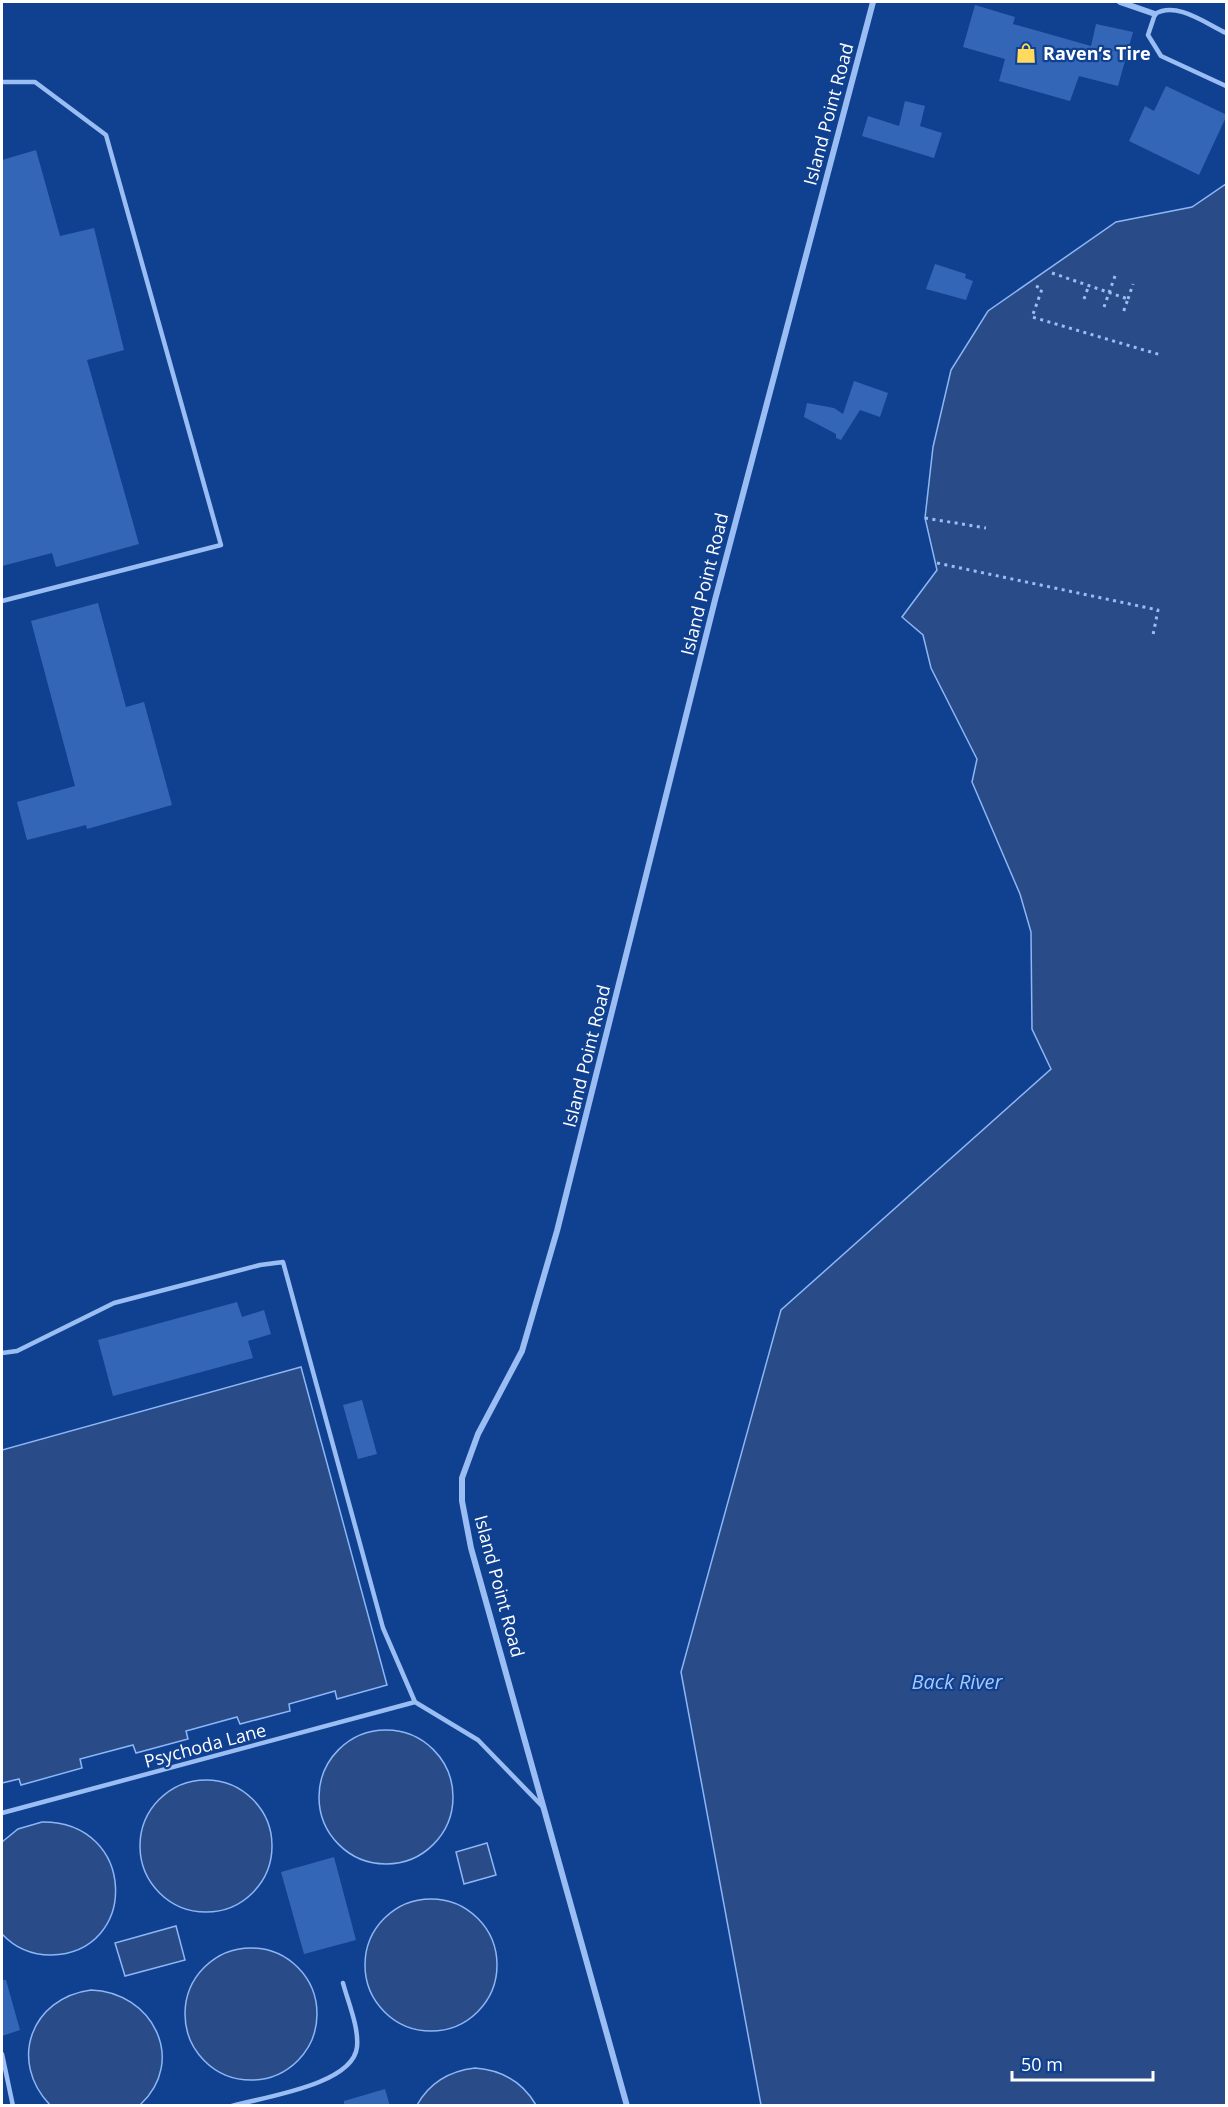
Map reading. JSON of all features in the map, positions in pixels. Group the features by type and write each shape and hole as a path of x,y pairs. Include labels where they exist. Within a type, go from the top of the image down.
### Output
{"street":[{"name":"Island Point Road","path":"627,2106 471,1548 462,1501 462,1478 478,1434 522,1351 557,1231 715,600 873,2"},
{"path":"1120,2 1155,14"}],"lane":[{"path":"1227,33 1173,8 1163,9 1155,14 1148,35 1161,56 1227,86"},
{"path":"2,82 35,82 106,135 221,545 2,601"},
{"path":"2,1353 17,1351 114,1303 283,1262 383,1628 415,1702 478,1740 545,1809"},
{"name":"Psychoda Lane","path":"2,1813 415,1702"},
{"path":"232,2106 320,2082 344,2070 353,2060 357,2046 343,1983"},
{"path":"2,2054 13,2106"}],"path":[{"path":"1052,273 1128,299"},
{"path":"1104,307 1115,276"},
{"path":"1123,313 1133,284"},
{"path":"1084,299 1089,285"},
{"path":"1036,286 1042,289 1032,317 1161,355"},
{"path":"925,518 986,528"},
{"path":"937,563 1158,610 1153,635"}],"water":[{"name":"Back River","path":"1226,184 1226,2105 761,2105 681,1672 781,1310 1051,1069 1032,1029 1031,932 1020,894 972,782 977,759 931,668 923,635 902,617 937,570 925,518 933,447 951,370 988,311 1116,222 1192,207"},
{"path":"301,1367 387,1685 337,1699 335,1691 289,1704 290,1711 240,1724 237,1717 186,1731 188,1739 136,1753 133,1745 80,1759 82,1768 21,1785 19,1779 2,1783 2,1450"},
{"path":"386,1730 412,1735 433,1750 448,1771 453,1797 448,1823 433,1844 412,1859 386,1864 360,1859 339,1844 324,1823 319,1797 324,1771 339,1750 360,1735"},
{"path":"206,1780 231,1785 252,1800 267,1821 272,1846 267,1871 252,1892 231,1907 206,1912 181,1907 160,1892 145,1871 140,1846 145,1821 160,1800 181,1785"},
{"path":"42,1822 73,1827 96,1842 110,1863 116,1887 112,1912 100,1933 80,1949 51,1955 24,1950 2,1934 2,1842 18,1829"},
{"path":"487,1843 496,1875 464,1884 456,1852"},
{"path":"431,1899 456,1904 477,1919 492,1940 497,1965 492,1990 477,2011 456,2026 431,2031 406,2026 385,2011 370,1990 365,1965 370,1940 385,1919 406,1904"},
{"path":"176,1926 185,1960 125,1976 115,1943"},
{"path":"251,1948 276,1953 298,1967 312,1989 317,2014 312,2039 298,2061 276,2075 251,2080 226,2075 204,2061 190,2039 185,2014 190,1989 204,1967 226,1953"},
{"path":"91,1990 113,1994 131,2002 146,2015 156,2031 162,2049 161,2068 154,2087 140,2105 50,2105 37,2088 30,2070 29,2051 32,2034 41,2018 53,2005 70,1995"},
{"path":"475,2068 494,2071 510,2078 524,2089 536,2105 417,2105 428,2090 441,2079"}],"building":[{"name":"Raven’s Tire","path":"975,5 1015,17 1013,24 1091,46 1096,24 1133,32 1118,86 1079,76 1070,101 999,81 1005,59 963,47"},
{"path":"1166,86 1227,115 1199,175 1129,141 1145,106 1154,111"},
{"path":"905,101 925,106 920,126 942,133 934,158 862,136 868,116 899,126"},
{"path":"36,150 60,236 94,228 124,350 87,360 139,544 56,567 52,553 2,566 2,160"},
{"path":"935,264 966,274 965,278 973,281 966,300 926,289"},
{"path":"854,381 888,393 880,417 860,410 841,440 836,438 836,434 804,417 807,403 834,408 843,414"},
{"path":"98,603 126,707 144,702 172,805 87,829 86,825 27,840 17,802 75,786 31,621"},
{"path":"237,1302 242,1317 264,1310 271,1334 248,1341 253,1358 113,1396 98,1340"},
{"path":"362,1400 377,1454 358,1459 343,1405"},
{"path":"334,1857 356,1940 304,1954 281,1872"},
{"path":"2,1980 6,1980 20,2030 2,2036"},
{"path":"385,2089 390,2106 344,2106 344,2101"}],"place":[{"name":"Raven’s Tire","path":"1026,53"}]}
